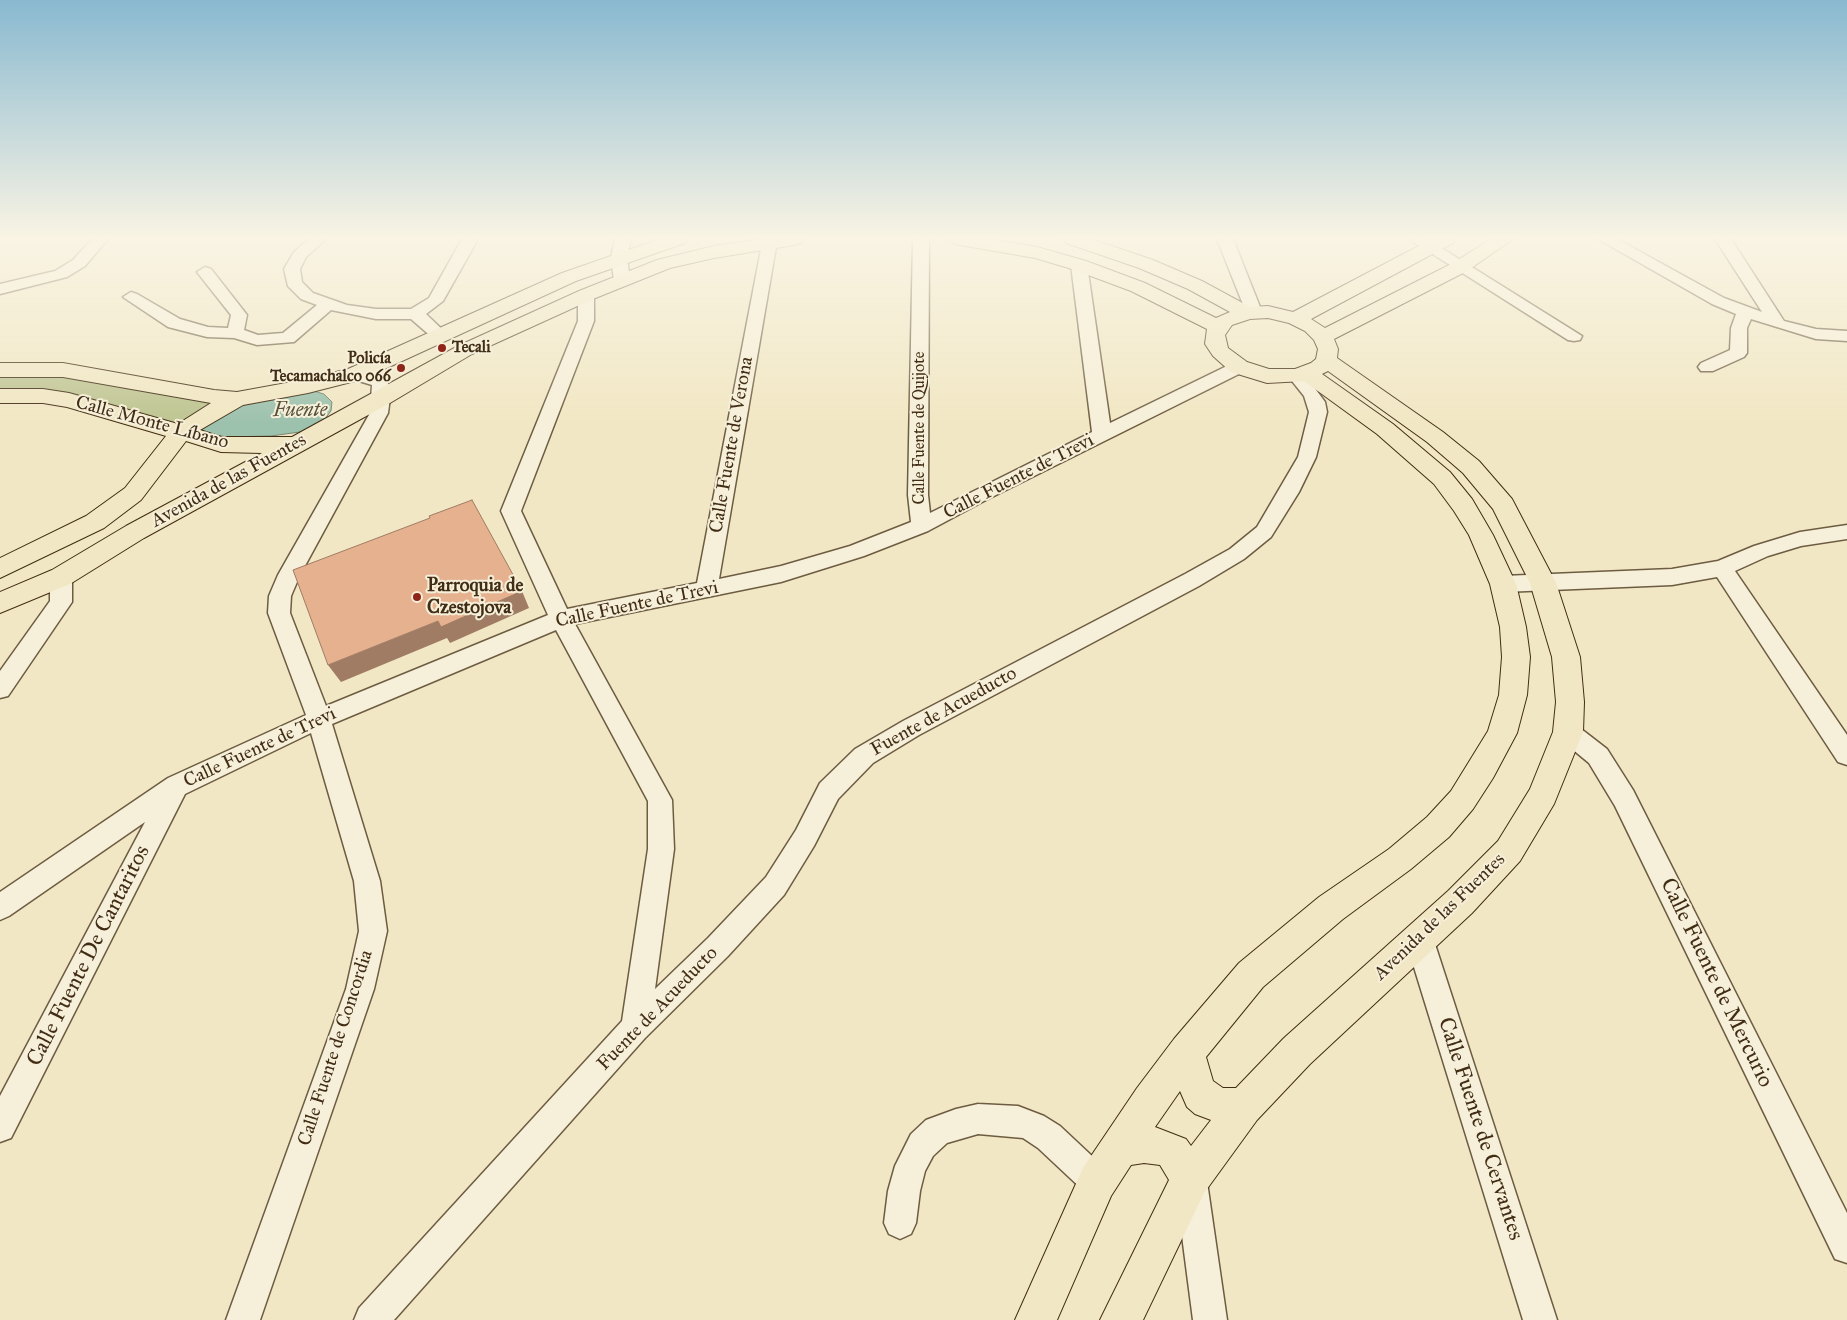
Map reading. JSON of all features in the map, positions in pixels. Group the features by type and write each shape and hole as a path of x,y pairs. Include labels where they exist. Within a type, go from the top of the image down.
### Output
{"main road":[{"name":"Avenida de las Fuentes","path":"0,569 96,522 133,494 180,433 203,417 237,400 308,386 355,374 516,301"},
{"name":"Avenida de las Fuentes","path":"0,604 61,578 135,532 382,398 465,350 574,301"},
{"path":"1165,301 1218,327"},
{"path":"1227,301 1250,312"},
{"path":"1296,319 1328,301"},
{"path":"1036,1320 1097,1182 1187,1052 1251,975 1331,908 1400,859 1438,827 1462,800 1482,770 1502,734 1513,695 1516,657 1513,627 1504,584 1481,535 1463,505 1442,478 1385,429 1313,362 1312,327 1282,314 1250,312 1234,316 1218,327 1215,335 1215,344 1220,352 1239,368 1268,376 1313,362 1408,301"},
{"name":"Avenida de las Fuentes","path":"1121,1320 1190,1180 1244,1107 1297,1051 1460,902 1509,851 1543,795 1568,732 1570,702 1566,657 1542,583 1503,505 1472,468 1434,437 1313,362"},
{"name":"Calle Monte Líbano","path":"0,370 63,370 214,398 237,400"},
{"name":"Calle Monte Líbano","path":"0,396 43,396 68,400 212,442 240,446 268,446 303,441"},
{"path":"1187,1052 1193,1079 1200,1094 1208,1102 1223,1106 1244,1107"},
{"path":"1120,1147 1144,1144 1163,1147 1173,1152 1190,1180"}],"street":[{"path":"137,301 174,323 207,332 235,333 257,340 288,338 328,304"},
{"path":"227,301 239,315 235,333"},
{"path":"319,301 376,314 415,314 435,301"},
{"path":"586,301 586,321 511,511 561,619 660,800 661,849 635,1028"},
{"name":"Calle Fuente de Verona","path":"706,590 758,301"},
{"name":"Calle Fuente de Quijote","path":"920,301 918,495 921,526"},
{"path":"1084,301 1102,435"},
{"path":"1246,301 1250,312"},
{"path":"1516,301 1574,336"},
{"path":"1717,301 1778,324 1816,334 1847,336"},
{"path":"1763,301 1778,324"},
{"path":"1707,368 1738,352 1739,328 1745,312"},
{"path":"415,314 440,334"},
{"name":"Fuente de Acueducto","path":"371,1320 635,1028 718,947 775,886 805,838 829,791 864,756 911,728 1192,580 1237,554 1264,532 1289,492 1307,457 1318,412 1312,394 1313,362"},
{"name":"Calle Fuente de Trevi","path":"0,907 177,786 319,719 561,619 706,590 800,568 857,551 921,526 1239,368"},
{"path":"355,374 369,376 379,382 382,389 382,398"},
{"name":"Calle Fuente de Concordia","path":"243,1320 360,989 373,931 368,881 319,719 279,613 280,596 289,575 374,424 382,398"},
{"path":"1504,584 1672,577 1722,568 1761,551 1800,539 1847,532"},
{"path":"1722,568 1847,755"},
{"path":"0,689 61,602 61,578"},
{"name":"Calle Fuente de Mercurio","path":"1568,732 1598,756 1624,798 1847,1247"},
{"name":"Calle Fuente De Cantaritos","path":"0,1126 177,786"},
{"name":"Calle Fuente de Cervantes","path":"1419,938 1540,1320"},
{"path":"900,1223 904,1191 911,1166 922,1145 937,1132 956,1124 978,1119 1018,1121 1033,1126 1050,1137 1097,1182"},
{"path":"1190,1180 1210,1320"}],"shaded area":[{"path":"0,373 62,373 233,399 182,427 71,398 0,395"}],"water":[{"name":"Fuente","path":"310,390 324,394 332,402 331,411 320,425 307,431 271,436 226,437 188,428 240,399"}],"building":[{"name":"Parroquia de Czestojova","path":"472,500 522,591 441,627 438,621 328,665 293,570"}],"place":[{"name":"Tecali","path":"442,348"},
{"name":"Policía Tecamachalco 066","path":"401,368"},
{"name":"Parroquia de Czestojova","path":"417,597"}]}
